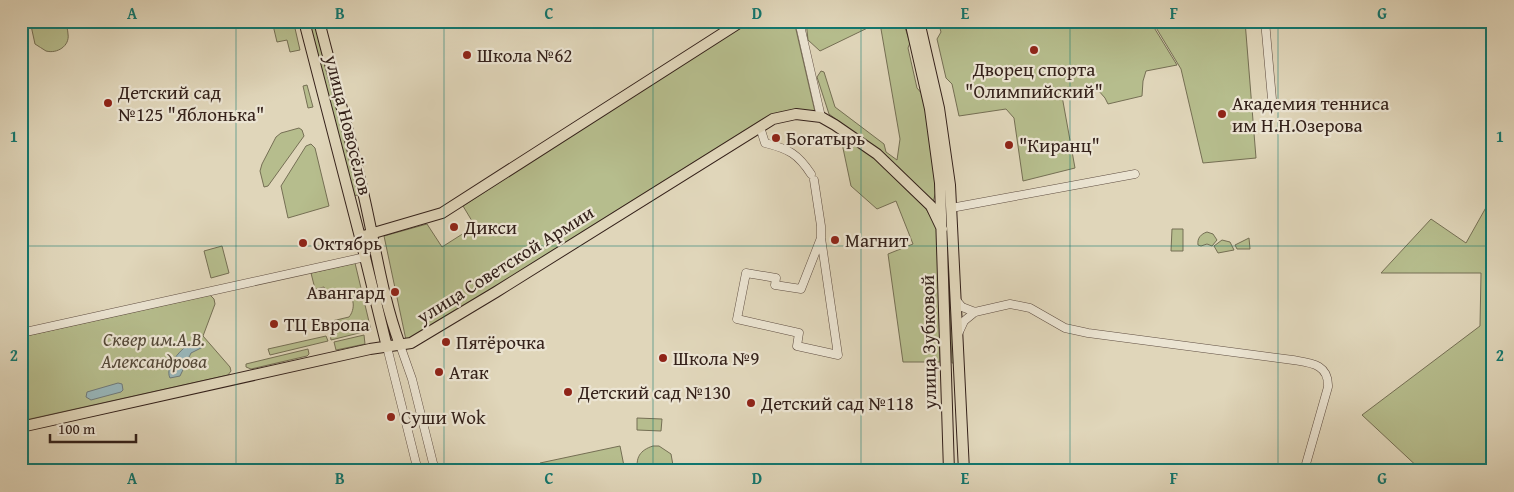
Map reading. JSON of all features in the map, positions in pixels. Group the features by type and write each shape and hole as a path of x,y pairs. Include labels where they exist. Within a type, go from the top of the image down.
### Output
{"main road":[{"name":"улица Новосёлов","path":"304,21 365,235 400,345"},
{"name":"улица Новосёлов","path":"319,21 365,202 365,258 387,347"},
{"path":"365,235 442,213 742,21"},
{"name":"улица Зубковой","path":"910,21 930,109 940,183 948,211 942,228 947,436 950,471"},
{"name":"улица Зубковой","path":"920,21 946,150 948,211 960,365 964,470"},
{"name":"улица Советской Армии","path":"21,427 370,348 411,343 481,302 773,119 796,114 821,117 877,154 931,206 942,228"},
{"path":"931,206 948,211"},
{"path":"946,363 949,371 954,371 960,365"},
{"path":"947,436 963,437"},
{"path":"948,455 953,461 959,460 964,455"},
{"path":"950,471 953,467 959,466 964,470"}],"street":[{"path":"799,21 821,117"},
{"path":"1265,21 1272,99"},
{"path":"760,127 766,144 787,149 802,161 813,177 838,355 797,346 799,333 737,319 746,273 776,278 775,285 801,289 821,238"},
{"path":"948,211 1135,174"},
{"path":"21,333 365,258"},
{"path":"956,301 967,310 975,312"},
{"path":"958,334 964,321 975,312 1001,305 1019,305 1041,313 1065,328 1088,333 1293,360 1317,365 1329,380 1304,471"},
{"name":"улица Новосёлов","path":"400,345 412,379 435,471"},
{"name":"улица Новосёлов","path":"387,347 418,471"},
{"path":"407,424 422,420"}],"green space":[{"path":"30,21 65,21 68,32 67,42 58,50 46,51 35,44"},
{"path":"272,21 296,21 294,24 300,50 290,52 287,40 277,42"},
{"path":"307,21 314,21 358,195 352,196"},
{"path":"748,21 794,21 815,112 796,109 771,115 410,340 406,340 384,236 427,224 442,247 475,226 463,206"},
{"path":"806,21 882,21 820,51 808,40"},
{"path":"890,21 903,21 910,43 908,48 917,88 923,95 937,188 933,202 880,151 829,114 817,77 821,71 824,72 835,107 884,144 886,152 897,160 900,139 881,29"},
{"path":"938,21 1150,21 1177,65 1146,71 1142,96 1108,104 1098,90 1085,88 1062,96 1075,168 1023,181 1014,118 1006,109 959,116 952,84 946,78 937,39 941,32"},
{"name":"Академия тенниса им Н.Н.Озерова","path":"1152,21 1245,21 1256,158 1203,163 1181,69"},
{"path":"307,85 313,107 308,108 303,86"},
{"path":"299,128 304,136 268,186 264,187 260,171 276,137 281,133"},
{"path":"840,134 874,158 926,209 938,229 940,362 903,362 888,254 913,244 896,201 877,209 851,186"},
{"path":"311,144 315,148 329,206 288,218 281,186 306,146"},
{"path":"1493,195 1493,471 1422,471 1362,415 1480,326 1481,273 1381,273 1431,219 1466,243"},
{"path":"946,227 949,230 954,363 952,363"},
{"path":"1172,229 1183,229 1183,251 1171,251"},
{"path":"1207,232 1213,234 1217,240 1212,246 1207,244 1198,245 1200,237"},
{"path":"1249,238 1250,249 1237,249 1235,245"},
{"path":"1222,240 1230,242 1234,250 1218,253 1214,246"},
{"path":"222,246 229,273 211,278 204,251"},
{"path":"355,263 371,330 331,340 330,333 334,331 332,321 349,317 353,303 347,294 343,293 326,297 324,287 315,289 311,273"},
{"name":"Сквер им.А.В. Александрова","path":"210,295 214,299 215,304 203,336 230,367 231,371 228,375 21,421 21,337"},
{"path":"364,335 365,344 336,350 334,342"},
{"path":"326,336 328,341 270,355 268,349"},
{"path":"308,349 309,354 307,356 251,369 246,367 246,364"},
{"path":"637,418 662,419 661,431 637,430"},
{"path":"620,446 625,471 542,471 540,463"},
{"path":"653,446 659,446 671,454 674,471 638,471 638,458 642,452"}],"water":[{"path":"192,342 201,343 203,347 191,353 180,376 170,378 170,368 175,358"},
{"path":"118,383 122,384 123,390 121,392 91,400 86,397 87,392"}],"place":[{"name":"Дворец спорта \"Олимпийский\"","path":"1034,50"},
{"name":"Школа №62","path":"467,55"},
{"name":"Детский сад №125 \"Яблонька\"","path":"108,103"},
{"name":"Академия тенниса им Н.Н.Озерова","path":"1222,114"},
{"name":"Богатырь","path":"776,138"},
{"name":"\"Киранц\"","path":"1009,145"},
{"name":"Дикси","path":"454,227"},
{"name":"Магнит","path":"835,240"},
{"name":"Октябрь","path":"303,243"},
{"name":"Авангард","path":"395,292"},
{"name":"ТЦ Европа","path":"274,324"},
{"name":"Пятёрочка","path":"446,342"},
{"name":"Школа №9","path":"663,358"},
{"name":"Атак","path":"439,372"},
{"name":"Детский сад №130","path":"568,392"},
{"name":"Детский сад №118","path":"751,403"},
{"name":"Суши Wok","path":"391,417"}]}
